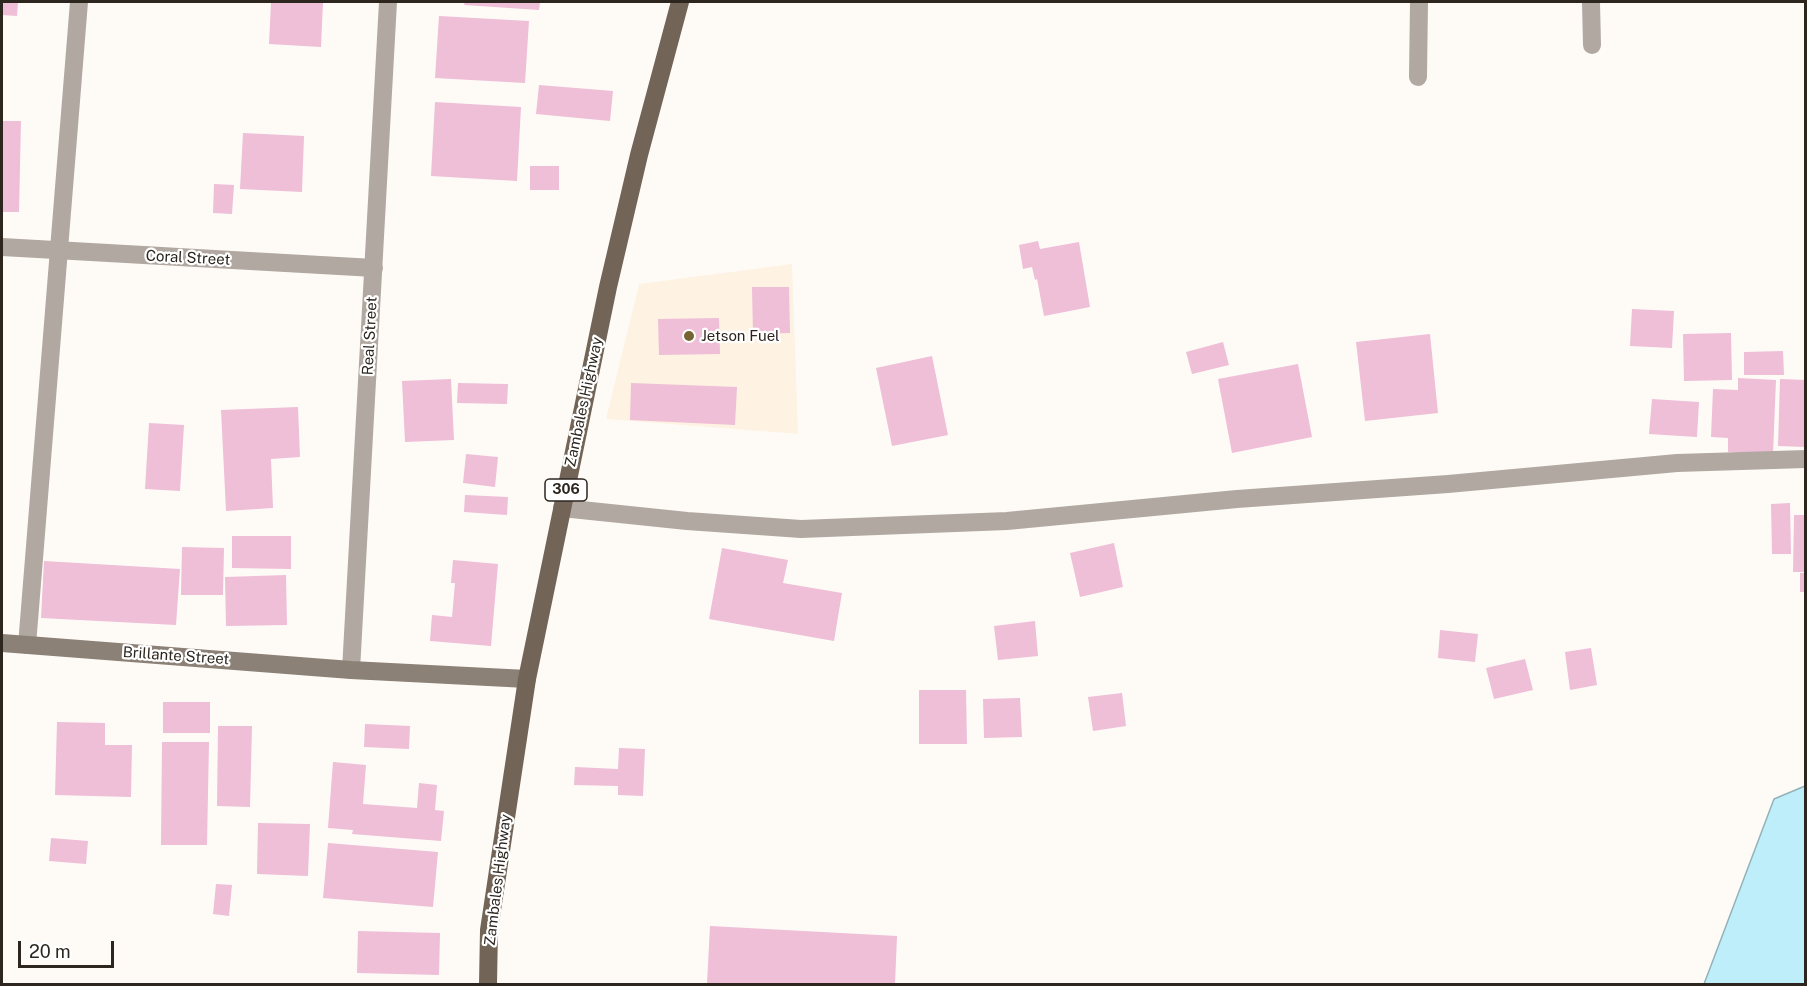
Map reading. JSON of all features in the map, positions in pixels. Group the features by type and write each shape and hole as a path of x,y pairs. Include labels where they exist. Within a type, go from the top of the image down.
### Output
{"main road":[{"name":"Zambales Highway","path":"488,984 489,930 527,679 608,287 639,155 680,2"}],"street":[{"path":"27,645 79,2"},
{"name":"Real Street","path":"351,670 388,2"},
{"path":"1418,77 1419,2"},
{"path":"1592,2 1592,45"},
{"name":"Coral Street","path":"2,247 374,268"},
{"path":"562,508 687,521 801,529 1007,521 1237,499 1448,484 1677,463 1806,459"},
{"name":"Brillante Street","path":"2,643 351,670 527,679"}],"shaded area":[{"path":"792,264 798,434 606,419 639,284"}],"water":[{"path":"1805,786 1805,984 1704,984 1774,799"}],"building":[{"path":"2,2 18,2 17,16 2,15"},
{"path":"271,2 323,2 321,47 269,44"},
{"path":"465,2 540,2 539,10 464,5"},
{"path":"439,16 529,21 525,83 435,78"},
{"path":"539,85 613,91 610,121 536,114"},
{"path":"435,102 521,107 517,181 431,176"},
{"path":"2,121 21,121 19,212 2,212"},
{"path":"243,133 304,136 302,192 240,189"},
{"path":"530,166 559,166 559,190 530,190"},
{"path":"214,184 234,185 232,214 213,213"},
{"path":"1038,241 1040,249 1079,242 1090,307 1044,316 1037,279 1035,280 1032,267 1023,269 1019,245"},
{"path":"752,287 789,287 790,333 753,334"},
{"path":"1632,309 1674,311 1672,348 1630,346"},
{"name":"Jetson Fuel","path":"719,318 720,354 659,355 658,319"},
{"path":"1731,333 1732,380 1684,381 1683,334"},
{"path":"1430,334 1438,413 1365,421 1356,342"},
{"path":"1223,342 1229,365 1192,374 1186,352"},
{"path":"1783,351 1784,375 1744,375 1744,352"},
{"path":"932,356 948,435 892,446 876,368"},
{"path":"1298,364 1312,437 1232,453 1218,379"},
{"path":"1738,378 1776,380 1773,454 1728,452 1728,438 1711,437 1713,389 1738,390"},
{"path":"451,379 454,440 405,442 402,381"},
{"path":"1780,379 1806,380 1806,447 1778,446"},
{"path":"458,383 508,384 507,404 457,403"},
{"path":"631,383 737,387 735,425 630,420"},
{"path":"1652,399 1699,402 1697,437 1649,434"},
{"path":"298,407 300,457 271,459 273,508 226,511 221,410"},
{"path":"149,423 184,425 180,491 145,489"},
{"path":"466,454 498,457 495,487 463,483"},
{"path":"465,495 508,497 507,515 464,512"},
{"path":"1790,503 1791,554 1772,554 1771,504"},
{"path":"1794,515 1806,515 1806,572 1793,572"},
{"path":"232,536 291,536 291,569 232,568"},
{"path":"1114,543 1123,587 1080,597 1070,553"},
{"path":"182,547 224,548 223,595 181,595"},
{"path":"722,548 788,560 783,583 842,593 834,641 709,619"},
{"path":"453,560 498,564 491,646 430,641 432,615 452,617 455,583 451,583"},
{"path":"44,561 180,569 176,625 41,618"},
{"path":"1800,573 1806,573 1806,592 1800,592"},
{"path":"286,575 287,625 226,626 225,577"},
{"path":"1035,621 1038,656 998,660 994,626"},
{"path":"1440,630 1478,634 1475,662 1438,658"},
{"path":"1591,648 1597,685 1570,690 1565,652"},
{"path":"1525,659 1533,690 1494,699 1486,668"},
{"path":"919,690 966,690 967,744 919,744"},
{"path":"1122,693 1126,726 1093,731 1088,697"},
{"path":"1020,698 1022,737 984,738 983,699"},
{"path":"163,702 210,702 210,733 163,733"},
{"path":"57,722 105,723 105,745 132,745 131,797 55,795"},
{"path":"365,724 410,726 409,749 364,747"},
{"path":"218,726 252,726 250,807 217,806"},
{"path":"162,742 209,742 207,845 161,845"},
{"path":"619,748 645,749 643,796 618,795 618,786 574,785 575,767 618,769"},
{"path":"333,762 366,765 363,804 417,808 419,783 437,785 435,810 444,811 441,841 352,834 353,830 328,828"},
{"path":"258,823 310,824 308,876 257,874"},
{"path":"51,838 88,841 86,864 49,861"},
{"path":"328,843 438,852 433,907 323,898"},
{"path":"216,884 232,885 229,916 213,914"},
{"path":"710,926 897,936 895,984 707,984"},
{"path":"358,931 440,933 439,975 357,973"}],"place":[{"name":"Jetson Fuel","path":"689,336"}]}
